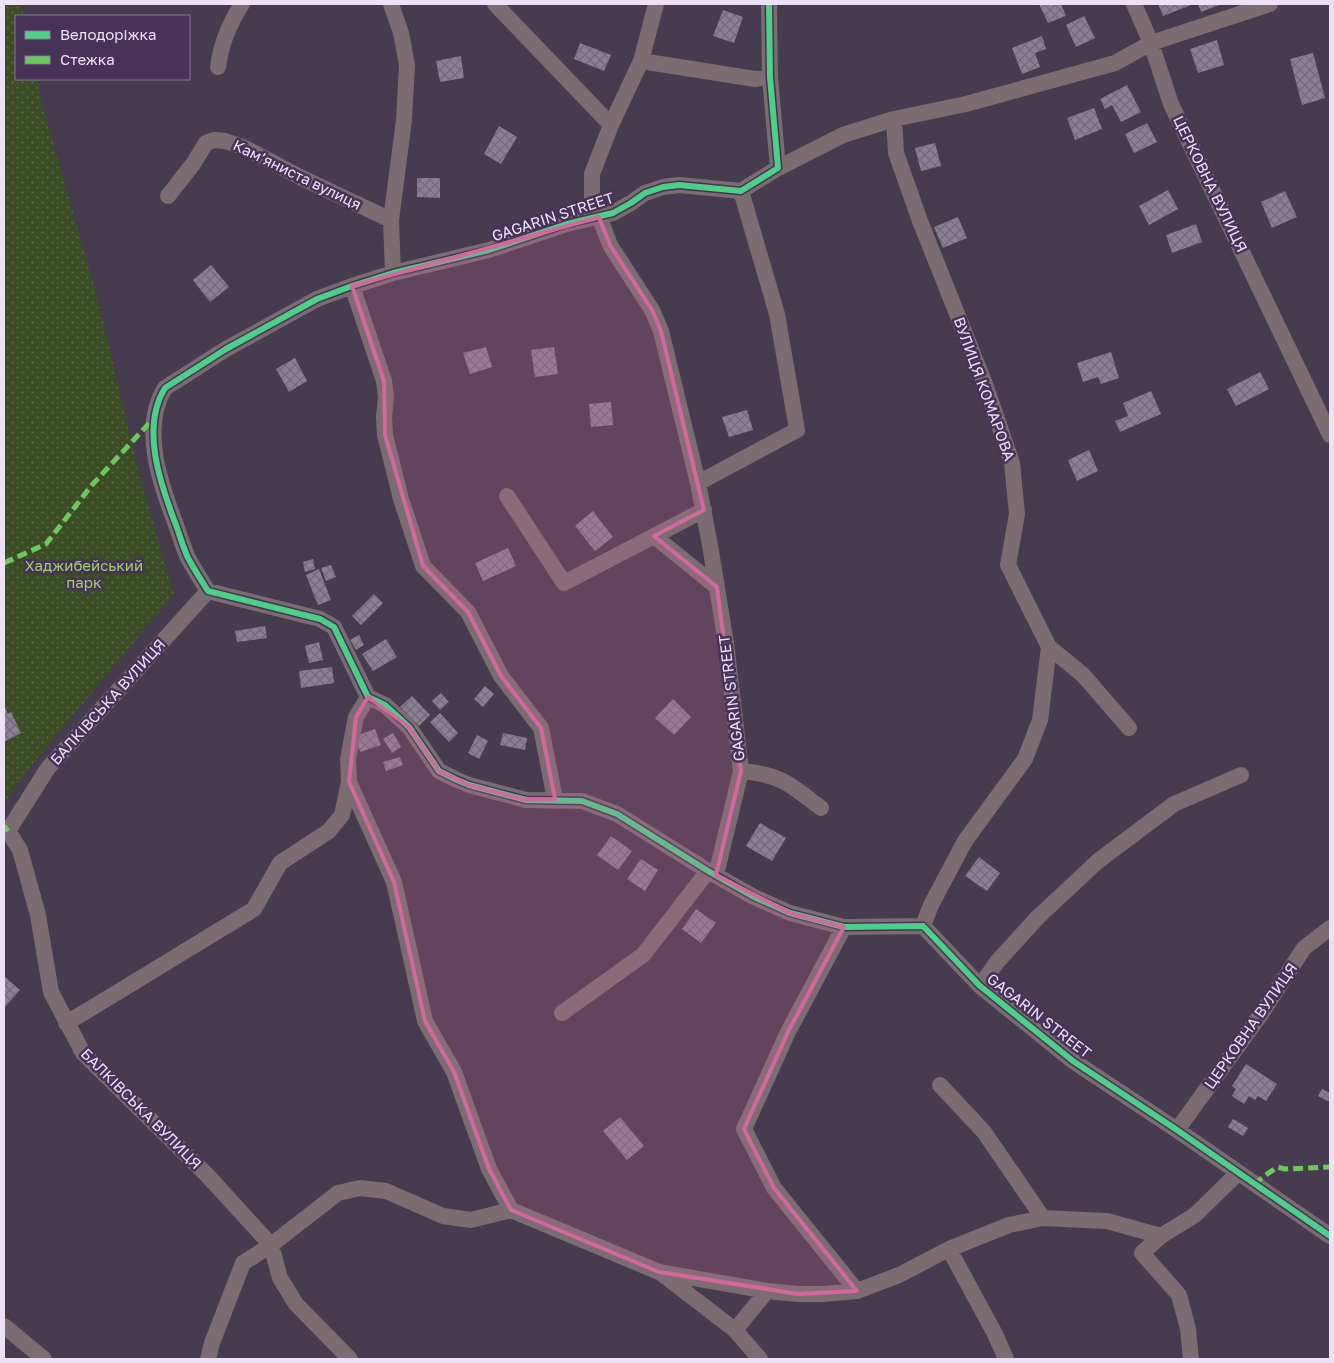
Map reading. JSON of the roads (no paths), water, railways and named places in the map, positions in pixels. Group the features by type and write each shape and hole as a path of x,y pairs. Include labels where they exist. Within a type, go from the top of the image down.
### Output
{"street":[{"path":"218,67 221,48 227,31 242,4"},
{"path":"391,4 401,33 407,65 404,120 391,220 393,273 352,286 318,300 226,349 165,388 159,398 154,418 154,442 160,479 188,558 208,590 320,619 334,627 368,697 384,705 409,727 440,771 469,786 526,800 555,799 582,801 617,814 754,897 790,913 844,927 923,926 931,905 965,841 1025,759 1040,720 1049,647"},
{"path":"495,4 612,125"},
{"name":"GAGARIN STREET","path":"656,4 641,61 592,174 592,197 610,245 652,310 661,331 704,510 726,643 741,771 712,873"},
{"path":"769,4 770,77 778,168"},
{"path":"1134,4 1151,43"},
{"path":"698,483 797,430 777,314 741,191 778,168 843,135 894,119 966,104 1115,62 1151,43 1270,4"},
{"name":"ЦЕРКОВНА ВУЛИЦЯ","path":"1151,43 1171,104 1330,435"},
{"path":"641,61 756,79 770,77"},
{"name":"ВУЛИЦЯ КОМАРОВА","path":"894,119 896,153 920,221 985,384 1012,463 1016,514 1008,565 1049,647"},
{"name":"Камʼяниста вулиця","path":"168,196 193,164 206,143 214,140 225,140 243,147 302,178 391,220"},
{"name":"GAGARIN STREET","path":"393,273 489,250 567,224 613,213 645,193 663,187 679,185 741,191"},
{"path":"352,286 384,381 386,397 385,435 401,499 423,566 468,612 501,676 540,728 555,799"},
{"path":"507,496 564,583 704,510"},
{"path":"654,536 717,588"},
{"name":"БАЛКІВСЬКА ВУЛИЦЯ","path":"208,590 48,768 6,835 20,850 38,915 51,992 83,1053 207,1175 270,1245 280,1278 296,1304 350,1359"},
{"path":"1049,647 1083,675 1129,728"},
{"path":"66,1022 254,909 280,863 329,831 342,815 349,782 348,759 356,717 368,697"},
{"path":"741,771 759,773 781,779 821,808"},
{"path":"980,986 997,962 1037,918 1098,861 1174,804 1241,775"},
{"path":"349,782 394,882 425,1021 454,1072 489,1169 511,1210"},
{"path":"562,1014 643,955 712,873"},
{"name":"GAGARIN STREET","path":"923,926 980,986 1073,1061 1178,1130 1330,1236"},
{"path":"844,927 788,1032 744,1128 774,1188 857,1291"},
{"name":"ЦЕРКОВНА ВУЛИЦЯ","path":"1178,1130 1261,1014 1304,948 1330,928"},
{"path":"940,1085 984,1132 1043,1218"},
{"path":"1191,1359 1188,1329 1179,1295 1142,1254 1161,1236 1195,1215 1238,1172"},
{"path":"208,1359 212,1343 243,1263 270,1245 338,1193 360,1188 386,1191 442,1216 462,1219 471,1220 511,1210 660,1272 798,1294 857,1291 899,1275 949,1249 1009,1226 1043,1218 1107,1221 1161,1236"},
{"path":"949,1249 995,1334 1006,1359"},
{"path":"660,1272 735,1330 760,1359"},
{"path":"735,1330 767,1290"},
{"path":"4,1326 44,1359"}],"park label":[{"name":"Хаджибейський парк","path":"84,574"}]}
